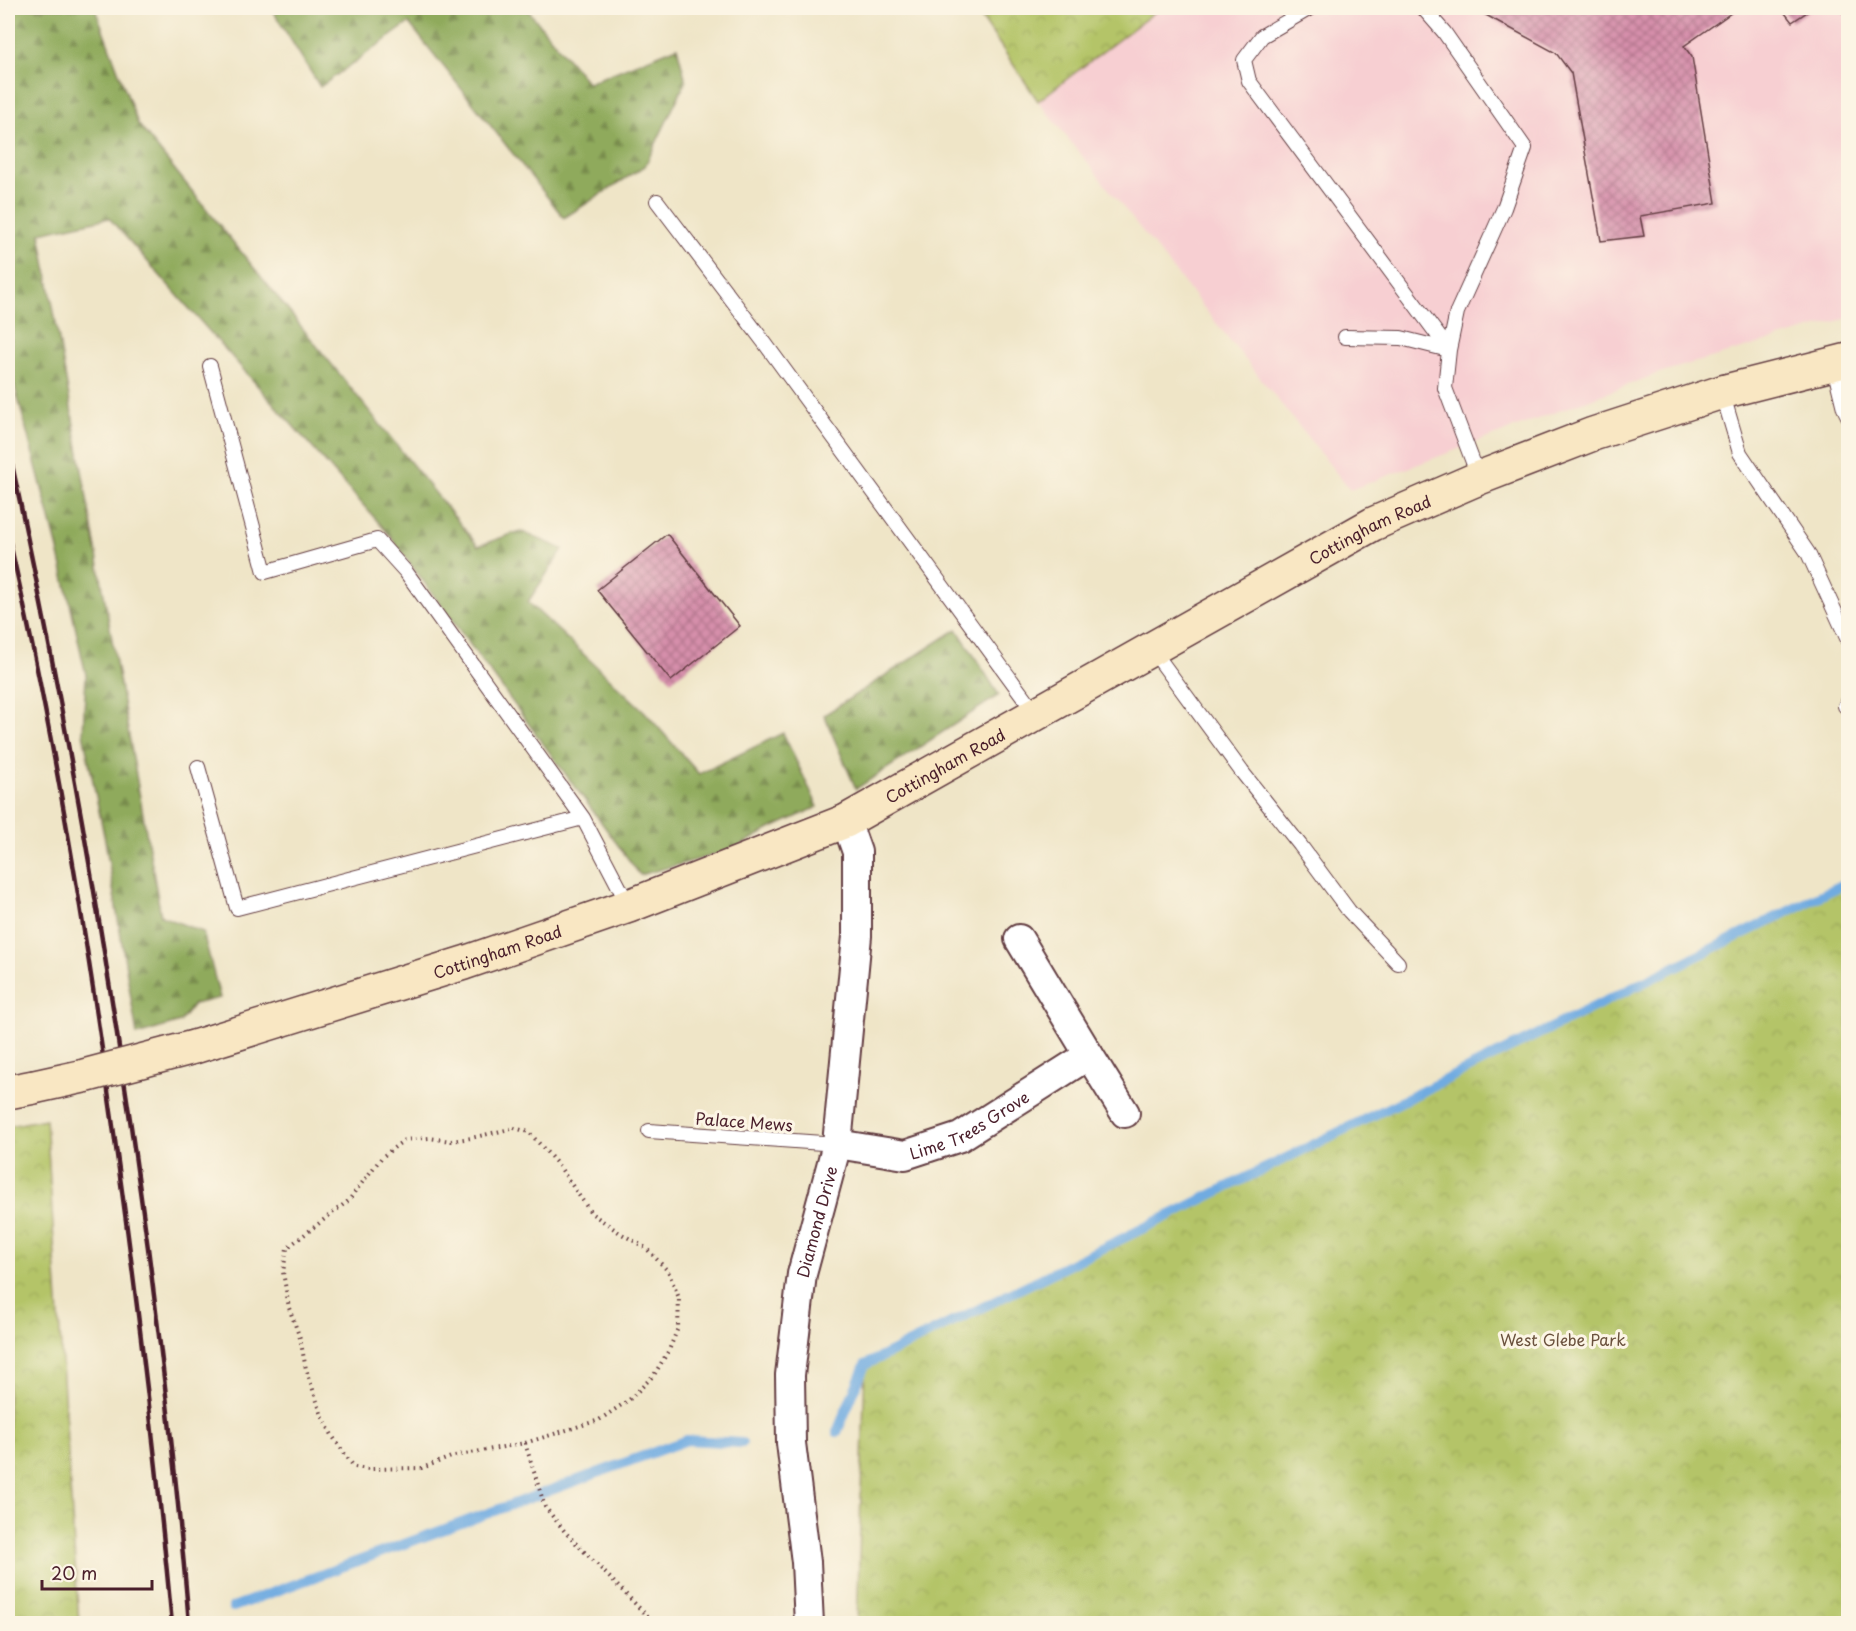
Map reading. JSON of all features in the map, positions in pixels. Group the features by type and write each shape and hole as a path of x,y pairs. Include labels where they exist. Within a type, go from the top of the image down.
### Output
{"street":[{"name":"Cottingham Road","path":"21,1089 84,1076 195,1047 464,963 628,906 846,822 1373,524 1479,478 1593,434 1722,392 1840,362"},
{"name":"Diamond Drive","path":"809,1623 806,1562 791,1443 790,1375 802,1274 837,1144 857,936 857,852 846,822"},
{"path":"1019,939 1125,1113"},
{"name":"Lime Trees Grove","path":"837,1144 904,1155 960,1137 1089,1055"}],"lane":[{"path":"1310,8 1262,36 1244,60 1249,81 1449,350"},
{"path":"1423,8 1444,32 1525,148 1504,208 1457,312 1449,350 1445,388 1479,478"},
{"path":"657,201 764,342 1036,714"},
{"path":"1345,338 1401,339 1449,350"},
{"path":"1840,362 1844,408 1848,416"},
{"path":"210,366 265,572 377,540 406,572 583,818 628,906"},
{"path":"1722,392 1740,453 1808,553 1848,640"},
{"path":"1151,648 1242,772 1349,911 1398,963"},
{"path":"198,767 237,908 583,818"},
{"name":"Palace Mews","path":"649,1131 837,1144"}],"path":[{"path":"514,1128 529,1132 559,1166 591,1213 646,1248 668,1271 679,1298 678,1328 669,1350 654,1375 629,1400 599,1420 525,1443 454,1456 422,1468 369,1469 354,1467 333,1437 322,1416 289,1308 283,1272 287,1248 348,1201 382,1157 404,1140 429,1138 451,1141 514,1128"},
{"path":"525,1443 545,1507 566,1533 655,1623"}],"shaded area":[{"path":"1160,8 1848,8 1848,318 1662,372 1350,490 1038,101"}],"green space":[{"path":"8,8 95,8 138,124 478,546 520,531 563,549 528,602 645,712 699,774 783,733 818,807 730,851 640,875 387,532 109,218 40,233 161,916 203,932 220,998 194,1004 180,1022 137,1035 105,840 83,733 86,675 57,545 8,361"},
{"path":"271,8 526,8 588,83 677,47 686,81 645,166 564,218 409,23 320,87"},
{"path":"975,8 1160,8 1038,101"},
{"path":"957,629 999,695 856,789 824,715"},
{"name":"West Glebe Park","path":"1848,882 1848,1623 857,1623 865,1365"},
{"path":"46,1119 79,1623 8,1623 8,1126"}],"building":[{"path":"1473,8 1738,8 1684,46 1692,57 1716,203 1640,216 1644,236 1601,241 1571,73 1556,53"},
{"path":"1781,8 1813,8 1792,22"},
{"path":"1839,8 1848,8 1848,13 1845,15"},
{"path":"667,534 740,626 671,681 597,590"}],"waterway":[{"path":"837,1432 865,1365 1848,882"},
{"path":"233,1607 687,1440 742,1443"}],"railway":[{"path":"8,446 68,746 119,1047 160,1342 189,1624"},
{"path":"8,534 51,739 97,1015 143,1354 172,1624"}]}
